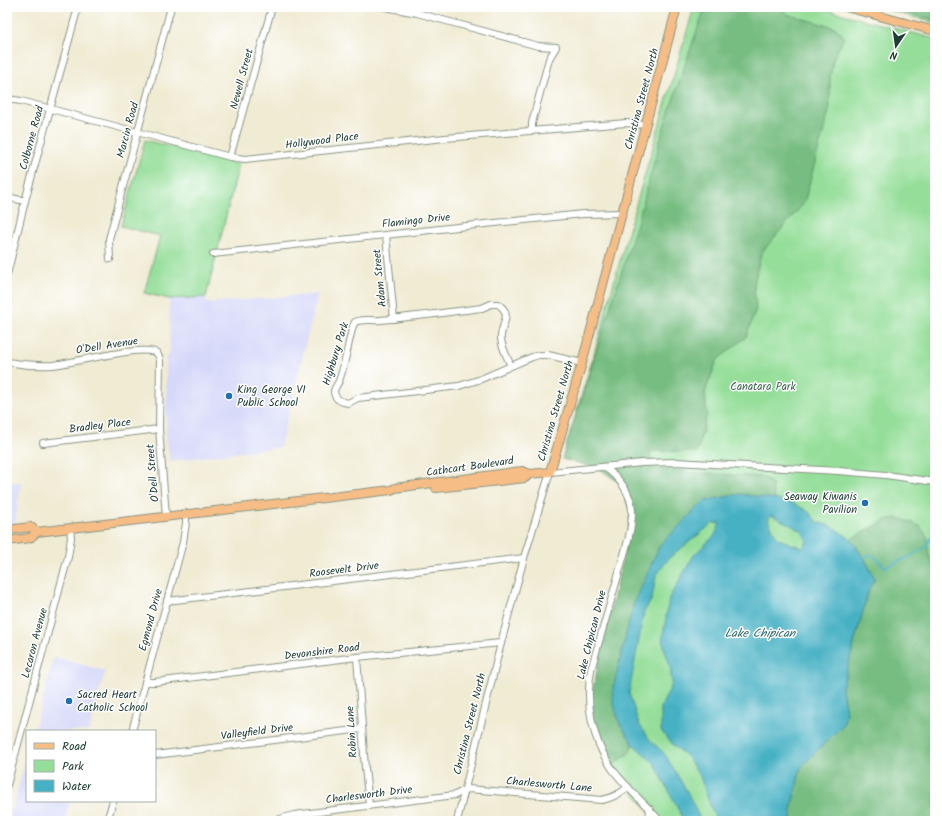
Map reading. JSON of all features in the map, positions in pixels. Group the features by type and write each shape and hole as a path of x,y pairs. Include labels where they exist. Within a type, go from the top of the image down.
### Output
{"main road":[{"name":"Christina Street North","path":"550,472 582,363 677,7"},
{"path":"846,7 935,31"},
{"name":"Cathcart Boulevard","path":"37,532 391,490 395,488 522,471 530,474 550,472"},
{"path":"7,530 31,528 37,532 30,538 7,541"}],"street":[{"name":"Colborne Road","path":"7,275 25,201 78,7"},
{"name":"Marcin Road","path":"110,259 109,239 171,7"},
{"name":"Newell Street","path":"230,157 272,7"},
{"path":"384,7 417,13 538,46 556,47 549,59 532,123 532,130"},
{"name":"Hollywood Place","path":"7,99 21,101 230,157 250,159 438,138 626,123 646,125"},
{"path":"7,197 25,201"},
{"name":"Flamingo Drive","path":"213,254 553,217 622,213"},
{"name":"Adam Street","path":"386,235 394,319"},
{"name":"Highbury Park","path":"511,366 501,339 506,315 503,308 498,304 491,304 482,308 394,319 372,321 361,320 355,322 352,330 340,380 335,388 335,395 340,401 348,403 358,398 459,386 481,379 539,355 548,355 582,363"},
{"name":"O'Dell Avenue","path":"7,362 29,366 54,365 131,352 154,351 160,359 159,429"},
{"name":"Bradley Place","path":"43,443 159,429"},
{"name":"O'Dell Street","path":"159,429 166,516"},
{"path":"550,472 665,462 763,466 871,473 935,482"},
{"name":"Lake Chipican Drive","path":"604,467 622,483 630,502 632,512 629,536 591,670 589,683 590,712 601,749 611,767 660,821"},
{"name":"Christina Street North","path":"457,820 501,643 524,558 550,472"},
{"name":"Egmond Drive","path":"132,730 182,542 186,523 186,514"},
{"name":"Lecaron Avenue","path":"7,786 69,552 72,535 70,528"},
{"name":"Roosevelt Drive","path":"167,601 524,558"},
{"name":"Devonshire Road","path":"145,682 501,643"},
{"name":"Robin Lane","path":"357,658 364,768 369,805"},
{"name":"Valleyfield Drive","path":"156,755 362,729"},
{"name":"Charlesworth Lane","path":"464,791 472,789 602,800 613,797 628,787"},
{"name":"Charlesworth Drive","path":"276,821 294,815 455,795 464,791"},
{"path":"108,821 113,802"},
{"path":"649,821 650,809"}],"shaded area":[{"name":"King George VI Public School","path":"318,294 280,447 170,461 166,435 166,358 170,354 169,299 206,297 207,303"},
{"path":"7,482 21,482 15,524 7,524"},
{"name":"Sacred Heart Catholic School","path":"54,657 105,671 89,730 34,730"},
{"path":"26,760 26,802 70,802 65,821 9,821"}],"green space":[{"name":"Canatara Park","path":"694,7 817,7 935,39 935,821 658,821 611,767 596,735 631,512 620,483 599,468 562,459 591,364"},
{"path":"705,7 782,7 787,14 836,28 844,37 834,57 830,77 830,107 804,203 761,253 754,284 756,309 746,337 717,360 705,392 707,414 697,452 650,451 651,469 763,477 772,484 774,499 740,494 704,501 633,606 619,722 633,744 630,752 611,767 596,735 591,697 628,535 631,512 620,483 599,468 562,459 640,214 664,126"},
{"path":"876,7 935,7 935,23"},
{"path":"882,7 935,7 935,20"},
{"path":"145,140 239,164 206,297 169,299 144,293 160,236 121,226"},
{"path":"899,518 920,526 927,537 929,556 935,568 935,821 791,821 792,805 801,767 843,725 846,713 842,688 869,589 875,579 864,558 851,539 888,519"}],"water":[{"name":"Lake Chipican","path":"740,494 793,503 809,512 817,522 831,526 851,539 864,558 875,579 869,589 842,688 846,713 843,725 801,767 792,805 791,821 717,821 699,774 686,756 674,746 661,731 661,707 672,684 670,666 662,641 669,598 694,555 715,535 720,523 712,524 669,558 656,576 652,599 644,612 629,693 639,724 650,740 664,753 687,791 701,821 684,821 655,764 633,744 619,722 612,698 613,688 633,606 660,545 704,501","holes":["771,515 802,531 807,541 803,548 778,539 768,520"]}],"waterway":[{"path":"864,558 868,555 874,556 885,567 907,558 926,547 931,538 935,538"}],"place":[{"name":"King George VI Public School","path":"229,396"},
{"name":"Seaway Kiwanis Pavilion","path":"865,503"},
{"name":"Sacred Heart Catholic School","path":"69,701"}]}
